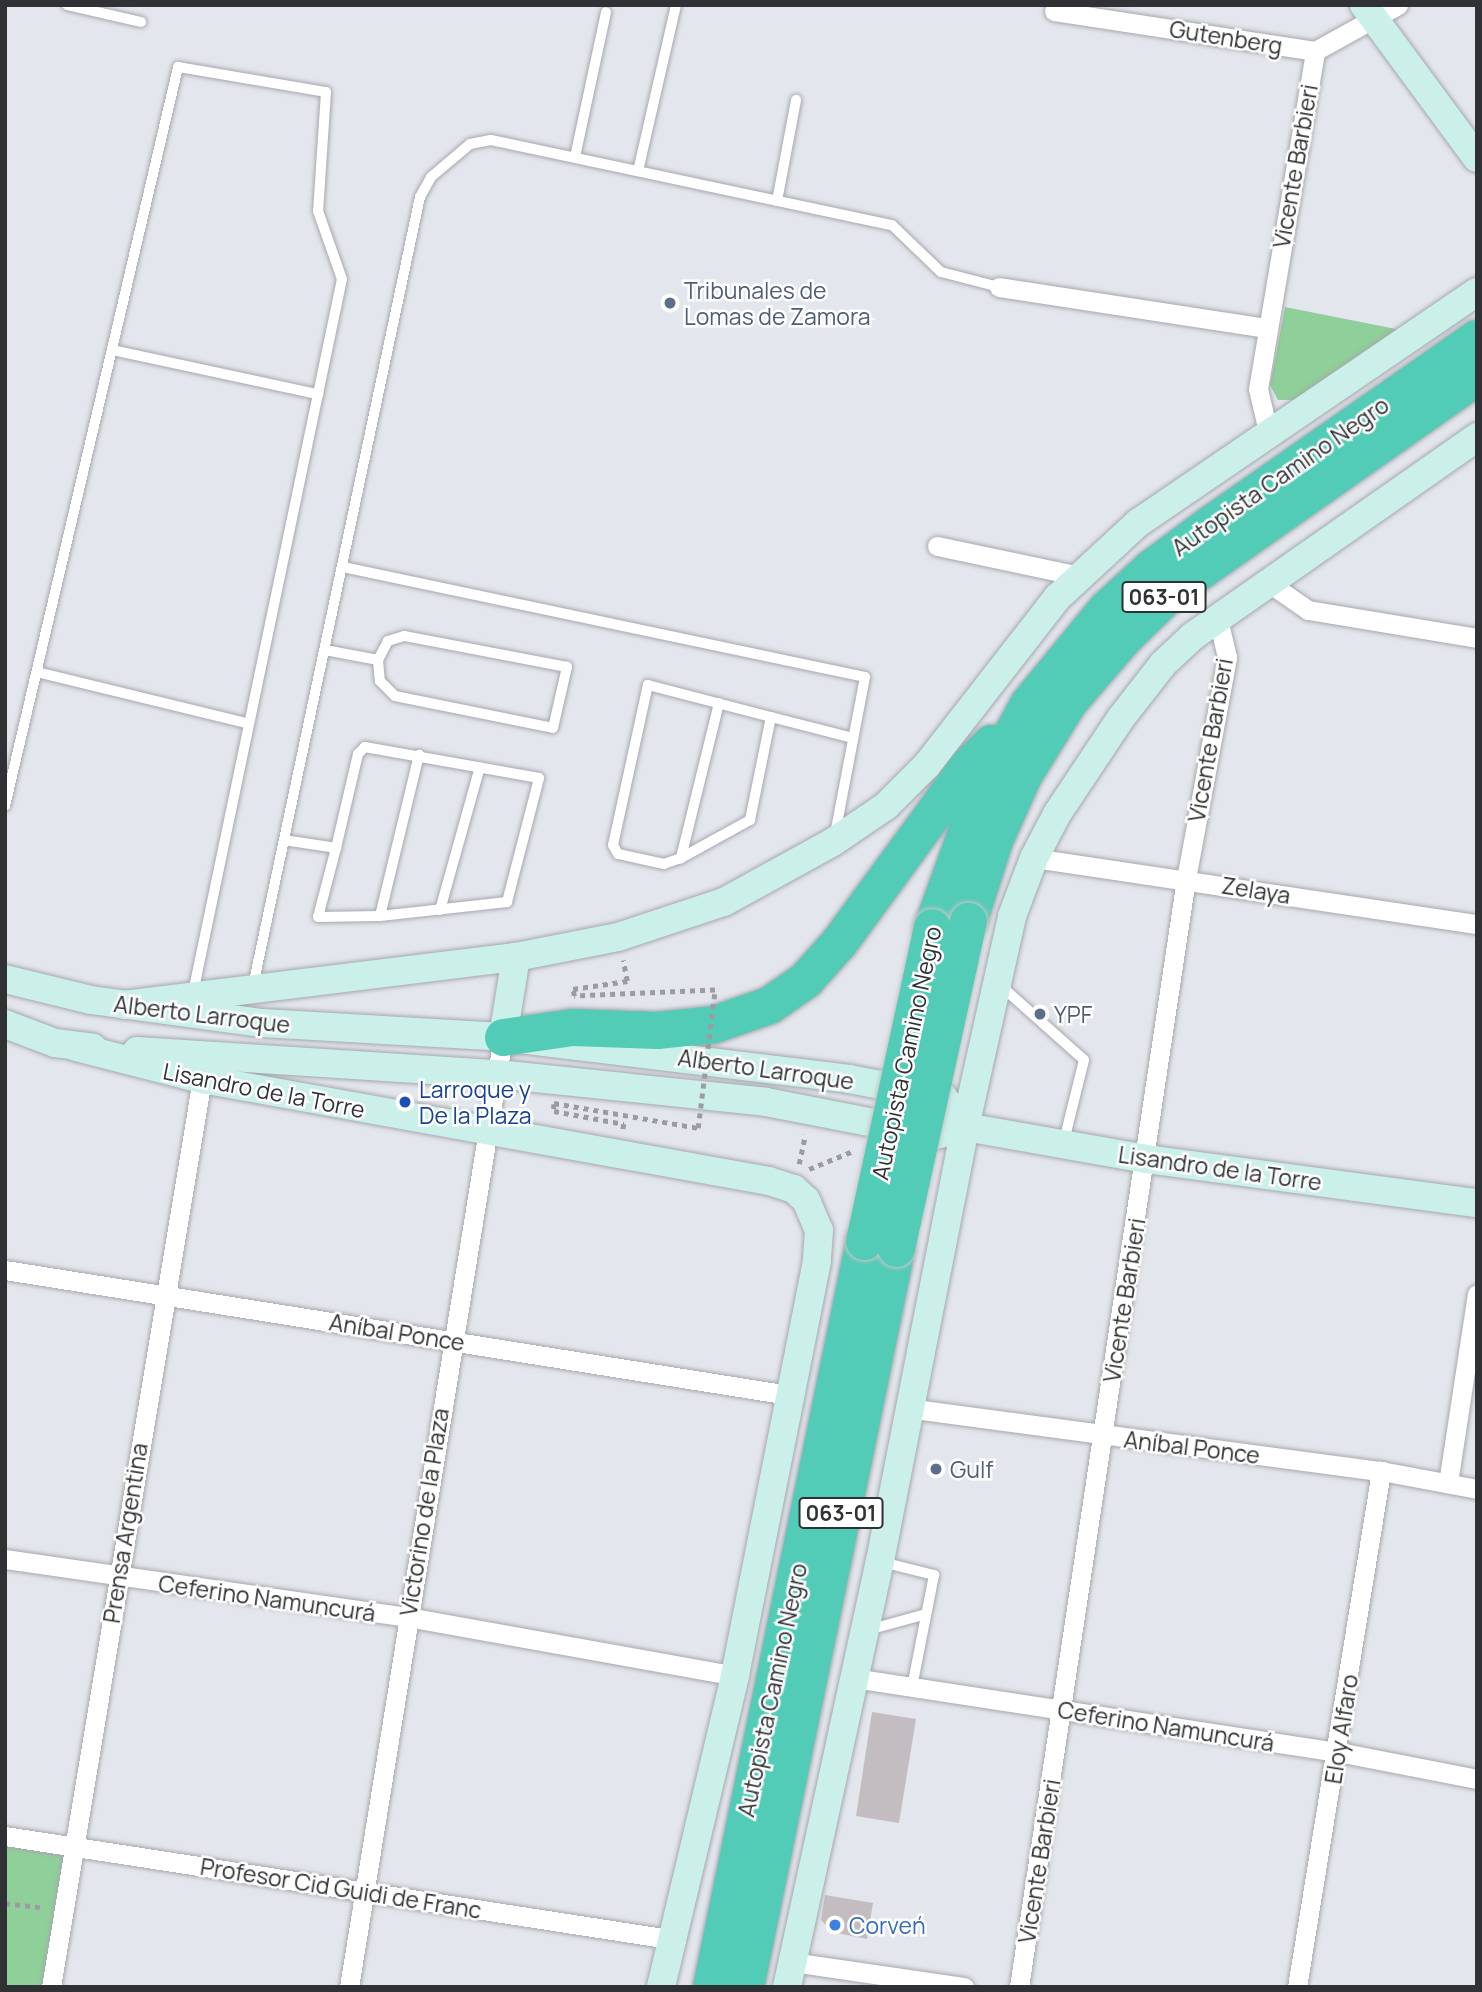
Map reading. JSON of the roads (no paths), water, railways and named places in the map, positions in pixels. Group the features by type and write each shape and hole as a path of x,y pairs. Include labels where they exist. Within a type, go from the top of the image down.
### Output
{"highway":[{"name":"Autopista Camino Negro","path":"745,1987 880,1245 932,927 981,791 1028,704 1107,609 1152,567 1477,338"},
{"name":"Autopista Camino Negro","path":"711,1987 880,1245 968,921 994,840 1023,775 1068,702 1123,638 1171,591 1477,376"},
{"path":"503,1037 572,1027 657,1030 715,1024 769,1005 805,980 839,942 967,767 1028,704"}],"street":[{"name":"Gutenberg","path":"1054,11 1315,51"},
{"name":"Vicente Barbieri","path":"1268,431 1258,389 1266,328 1315,51 1379,11"},
{"path":"1379,11 1477,158"},
{"path":"999,287 1266,328"},
{"path":"124,1005 516,957 618,937 724,902 833,842 906,788 1079,576 1138,523 1268,431 1477,292"},
{"path":"964,1987 790,1975 880,1561 907,1408 1012,916 1034,858 1063,804 1121,718 1163,664 1217,615 1477,437"},
{"path":"937,546 1079,576"},
{"path":"1266,581 1308,610 1477,638"},
{"name":"Vicente Barbieri","path":"1018,1987 1063,1710 1186,879 1227,657 1217,615"},
{"name":"Zelaya","path":"1034,858 1477,924"},
{"path":"503,1037 516,957"},
{"name":"Alberto Larroque","path":"5,979 124,1005 262,1023 503,1037 849,1079 943,1097 965,1127 936,1135 810,1110 497,1074 66,1045 5,1024"},
{"name":"Lisandro de la Torre","path":"5,1037 66,1045 202,1079 487,1133 769,1181 794,1189 813,1214 820,1240 789,1395"},
{"name":"Victorino de la Plaza","path":"349,1987 503,1037"},
{"name":"Prensa Argentina","path":"51,1987 117,1577 202,1079"},
{"name":"Lisandro de la Torre","path":"965,1127 1146,1159 1477,1203"},
{"name":"Aníbal Ponce","path":"5,1270 789,1395"},
{"path":"1448,1483 1477,1294"},
{"path":"662,1987 676,1940 735,1676 789,1395"},
{"name":"Aníbal Ponce","path":"907,1408 1381,1471 1477,1489"},
{"name":"Eloy Alfaro","path":"1297,1987 1338,1752 1381,1471"},
{"name":"Ceferino Namuncurá","path":"5,1559 408,1617 735,1676"},
{"name":"Ceferino Namuncurá","path":"855,1678 1338,1752 1477,1779"},
{"name":"Profesor Cid Guidi de Franc","path":"5,1836 676,1940"}],"lane":[{"path":"67,5 141,22"},
{"path":"638,171 676,5"},
{"path":"575,157 606,12"},
{"path":"5,806 178,67 326,92 318,211 342,278 246,723 192,997"},
{"path":"777,201 796,100"},
{"path":"252,990 420,197 431,177 470,145 491,140 892,225 941,272 999,287"},
{"path":"112,350 318,394"},
{"path":"343,567 865,677 833,842"},
{"path":"404,636 567,667 553,728 395,696 380,681 378,660 388,641 404,636"},
{"path":"325,650 378,660"},
{"path":"37,672 246,723"},
{"path":"771,716 750,820 681,858 664,864 618,854 613,845 648,685 771,716 853,738"},
{"path":"681,858 719,703"},
{"path":"365,747 480,767 540,778 507,902 380,916 318,916 358,754 365,747"},
{"path":"380,916 419,755"},
{"path":"440,910 480,767"},
{"path":"284,840 336,848"},
{"path":"997,983 1084,1060 1063,1144"},
{"path":"880,1561 934,1575 912,1687"},
{"path":"865,1631 926,1614"}],"place":[{"name":"Tribunales de Lomas de Zamora","path":"670,303"},
{"name":"YPF","path":"1040,1014"},
{"name":"Larroque y De la Plaza","path":"405,1102"},
{"name":"Gulf","path":"936,1469"},
{"name":"Corveń","path":"835,1925"}]}
